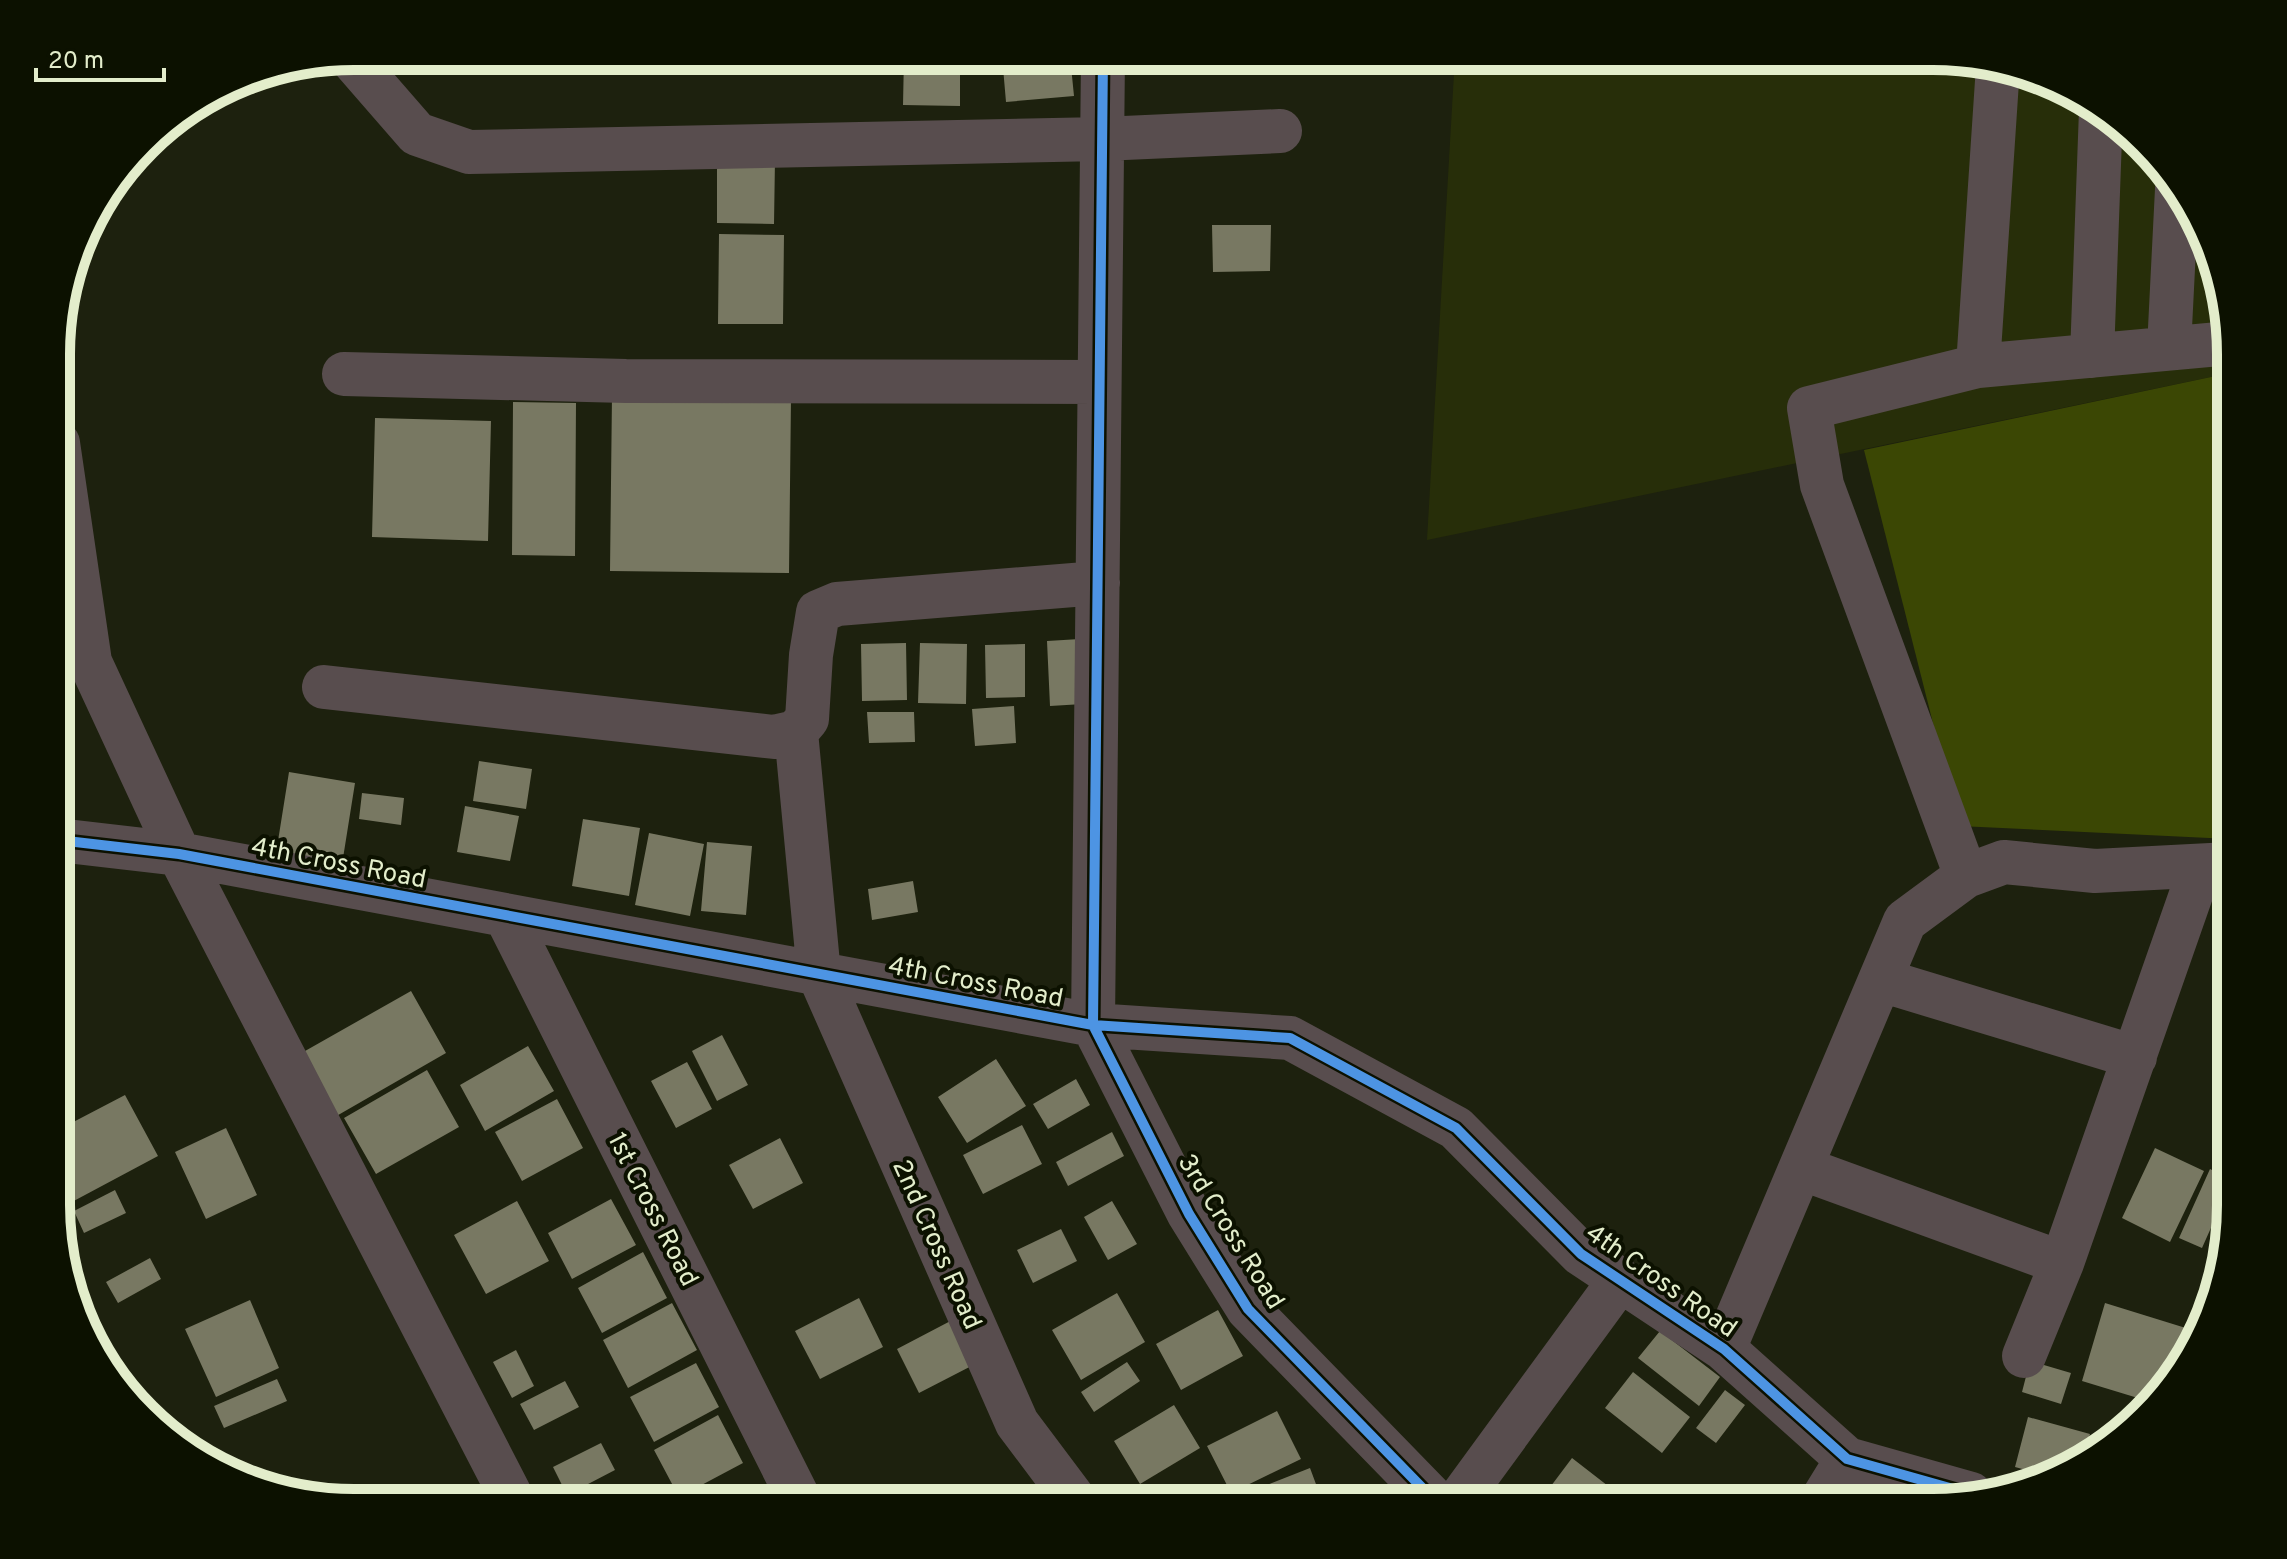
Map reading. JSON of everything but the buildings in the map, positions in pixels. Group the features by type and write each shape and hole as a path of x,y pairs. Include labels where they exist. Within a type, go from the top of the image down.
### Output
{"street":[{"path":"361,70 417,134 469,152 1102,139 1280,131"},
{"path":"1093,1025 1103,70"},
{"path":"1978,366 1997,77"},
{"path":"2092,356 2100,125"},
{"path":"2169,348 2176,207"},
{"path":"1966,876 1822,485 1809,408 1978,366 2216,344"},
{"path":"344,374 626,381 1099,382"},
{"path":"70,531 90,662 179,854 507,1489"},
{"path":"324,687 774,737 796,732 807,719 811,655 818,612 837,604 1098,583"},
{"name":"2nd Cross Road","path":"796,732 819,974 1017,1423 1066,1489"},
{"name":"4th Cross Road","path":"71,841 179,854 1093,1025 1290,1038 1456,1128 1581,1254 1724,1349 1847,1459"},
{"path":"1724,1349 1905,921 1966,876 2004,862 2095,871 2216,865 2135,1057 2062,1263 2024,1356"},
{"name":"1st Cross Road","path":"506,916 794,1489"},
{"path":"1881,980 2135,1057"},
{"name":"3rd Cross Road","path":"1093,1025 1189,1214 1248,1309 1423,1489"},
{"path":"1801,1168 2062,1263"},
{"path":"1467,1489 1620,1280"},
{"path":"1829,1489 1847,1459 1950,1488"}],"shaded area":[{"path":"1454,70 1933,70 1989,75 2059,99 2120,140 2147,167 2169,196 2188,228 2202,263 2215,317 2216,376 1427,540"},
{"path":"2216,376 2217,838 1959,826 1864,450"}],"cycle path":[{"path":"1103,70 1093,1025 1189,1214 1248,1309 1423,1489"},
{"path":"71,841 179,854 1093,1025 1290,1038 1456,1128 1581,1254 1724,1349 1847,1459 1950,1488"}]}
